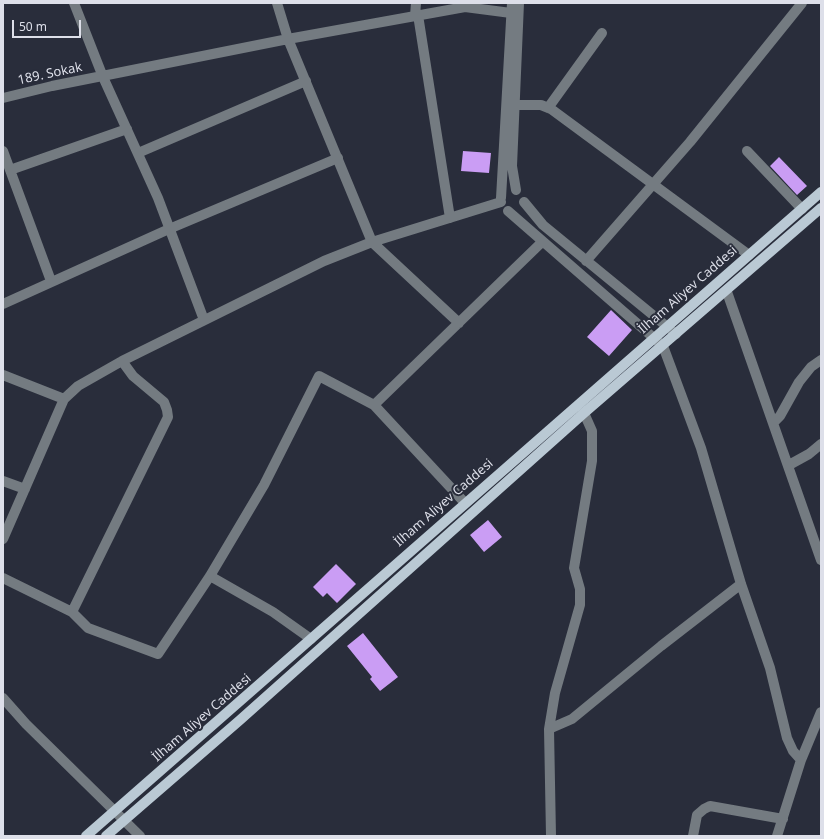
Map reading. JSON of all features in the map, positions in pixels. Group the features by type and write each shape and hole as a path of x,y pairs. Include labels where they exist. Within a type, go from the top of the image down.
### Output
{"main road":[{"name":"İlham Aliyev Caddesi","path":"86,836 821,192"},
{"name":"İlham Aliyev Caddesi","path":"106,836 240,720 584,413 727,292 821,208"}],"street":[{"path":"74,3 103,77 138,153 204,320"},
{"path":"277,3 288,39 372,242 459,323"},
{"path":"416,3 450,218"},
{"path":"516,190 512,166 519,3"},
{"path":"586,261 690,142 802,3"},
{"name":"189. Sokak","path":"3,98 288,39 465,7 512,8"},
{"path":"512,8 501,200 508,211 542,242 663,346 701,448 741,584 770,668 787,738 793,751 801,760"},
{"path":"548,108 602,33"},
{"path":"138,153 306,82"},
{"path":"515,105 540,105 548,108 749,255"},
{"path":"10,170 127,129"},
{"path":"3,151 51,281"},
{"path":"747,151 802,209"},
{"path":"3,304 169,229 338,158"},
{"path":"3,539 64,399 78,386 122,360 324,261 372,242 450,218 501,200 505,192 516,190 522,194 524,202 543,226 676,334"},
{"path":"508,211 519,210 524,202"},
{"path":"374,405 542,242"},
{"path":"727,292 789,464 821,560"},
{"path":"72,612 168,417 164,402 137,380 122,360"},
{"path":"773,422 780,416 799,382 811,368 821,360"},
{"path":"3,375 64,399"},
{"path":"3,578 72,612 88,628 158,654 210,576 264,485 319,376 374,405 465,503"},
{"path":"551,836 549,730 555,693 581,596 574,568 590,475 593,439 589,423 584,413"},
{"path":"789,464 809,454 821,444"},
{"path":"3,481 25,489"},
{"path":"210,576 273,612 311,639"},
{"path":"549,730 572,719 661,646 741,584"},
{"path":"3,698 26,724 140,836"},
{"path":"777,836 801,760 821,712"},
{"path":"693,836 697,815 710,806 783,819"}],"building":[{"path":"463,151 491,153 489,173 461,171"},
{"path":"779,157 807,186 797,195 770,166"},
{"path":"611,310 632,330 609,356 587,337"},
{"path":"488,520 502,537 484,552 470,535"},
{"path":"336,564 356,584 337,603 327,593 323,597 313,587"},
{"path":"363,633 398,677 380,691 370,679 372,677 347,646"}]}
